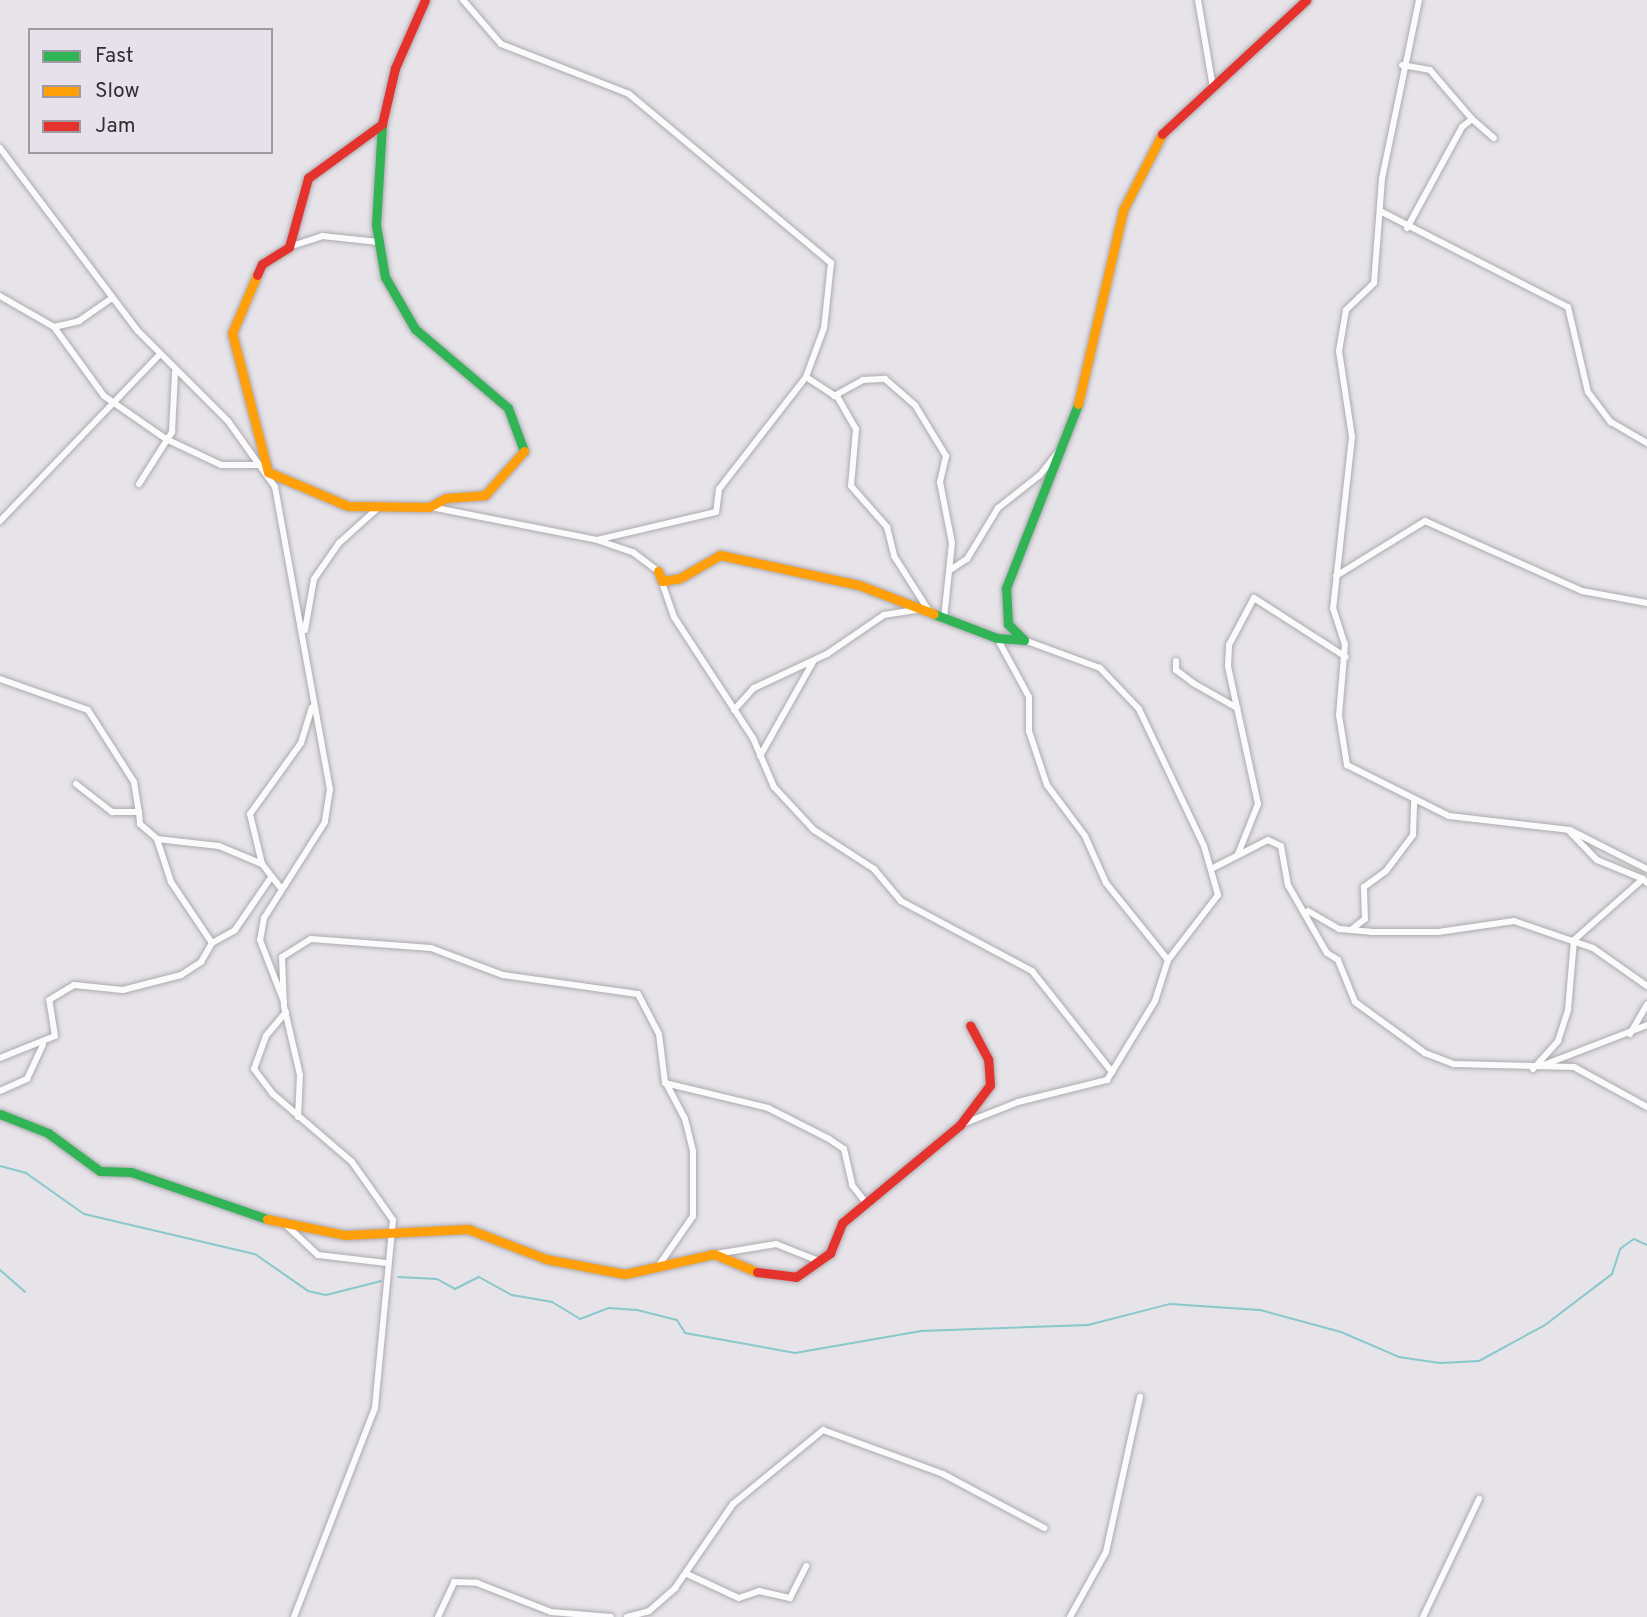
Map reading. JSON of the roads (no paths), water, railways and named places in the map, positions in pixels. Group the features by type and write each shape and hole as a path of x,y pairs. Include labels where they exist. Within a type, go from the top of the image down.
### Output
{"street":[{"path":"425,0 395,68 382,124 379,242 386,277 415,329 508,408 525,435 527,447 515,467 485,495 446,498 429,507"},
{"path":"463,0 501,44 629,94 831,263 824,328 806,377 719,489 716,512 597,540"},
{"path":"1198,0 1213,88"},
{"path":"1024,640 1008,624 1006,588 1066,442 1139,169 1168,124 1213,88 1306,0"},
{"path":"1419,0 1402,65 1380,211 1374,283 1346,310 1339,351 1352,437 1333,608 1346,657 1339,715 1347,765 1414,801 1449,816 1567,830 1647,869"},
{"path":"1402,65 1430,70 1472,119 1494,138"},
{"path":"1407,228 1426,185 1472,119"},
{"path":"289,247 308,178 382,124"},
{"path":"0,148 112,298 159,355 228,421 268,472 348,506 429,507 597,540 658,571 662,582 680,578 720,555 859,585 997,638 1024,640 1100,668 1139,709 1213,868 1218,895 1168,960 1155,1000 1112,1072 1098,1087 1018,1102 960,1125"},
{"path":"1380,211 1407,228 1531,282 1568,306 1588,392 1611,422 1647,443"},
{"path":"284,1002 260,940 280,887 325,822 330,789 304,637 268,472 232,333 262,264 289,247 322,236 379,242"},
{"path":"0,296 54,327 115,404 166,439 221,464 260,465"},
{"path":"54,327 79,321 112,298"},
{"path":"0,521 115,404 159,355"},
{"path":"139,484 166,439 175,372"},
{"path":"806,377 834,396 856,429 851,486 887,527 894,556 926,611"},
{"path":"834,396 863,380 885,379 915,405 946,456 940,482 950,570 944,618"},
{"path":"950,570 967,559 998,508 1040,475 1066,442"},
{"path":"304,637 314,579 340,543 378,508"},
{"path":"1336,576 1425,521 1582,591 1647,603"},
{"path":"658,571 674,617 734,710 760,755 774,787 814,830 874,869 901,901 1032,971 1112,1072"},
{"path":"1237,856 1258,804 1237,708 1229,645 1254,598 1346,657"},
{"path":"734,710 754,688 816,657 884,615 926,611"},
{"path":"997,638 1029,697 1029,731 1047,785 1085,836 1106,883 1168,960"},
{"path":"760,755 816,657"},
{"path":"1176,662 1176,670 1193,683 1237,708"},
{"path":"0,679 88,710 134,782 140,824 157,839 171,882 212,943"},
{"path":"280,887 262,864 250,814 301,743 313,702"},
{"path":"76,784 112,812 139,812"},
{"path":"1351,930 1365,919 1364,887 1386,872 1413,835 1414,801"},
{"path":"1532,1069 1558,1041 1568,1010 1574,940 1645,881 1597,860 1567,830"},
{"path":"157,839 219,846 262,864"},
{"path":"1213,868 1268,840 1281,846 1287,885 1306,910 1355,1002 1391,1030 1454,1064 1532,1069 1574,1067 1647,1107"},
{"path":"0,1058 55,1037 49,1000 74,985 123,990 181,975 201,962 212,943 235,930 272,876"},
{"path":"1306,910 1351,930 1438,932 1514,921 1574,940 1647,986"},
{"path":"298,1118 300,1075 284,1002 280,965 299,942 442,950 503,975 638,994 659,1034 665,1083 685,1119 693,1151 693,1216 656,1270"},
{"path":"1630,1034 1647,1005"},
{"path":"286,1012 266,1036 254,1069 298,1118 374,1187 393,1220 389,1233 387,1263 390,1296 375,1408 294,1617"},
{"path":"714,1254 778,1277 796,1278 821,1262 842,1223 960,1125 990,1085 988,1059 970,1025"},
{"path":"1532,1069 1630,1034 1647,1025"},
{"path":"0,1091 27,1079 44,1042"},
{"path":"665,1083 768,1108 829,1139 844,1149 852,1185 866,1203"},
{"path":"0,1114 48,1133 100,1171 131,1172 287,1226 389,1233 468,1229 546,1259 625,1274 656,1270 714,1254 776,1244 821,1262"},
{"path":"287,1226 318,1255 387,1263"},
{"path":"1070,1617 1106,1552 1140,1397"},
{"path":"627,1617 649,1611 687,1574 733,1504 822,1430 943,1474 1044,1528"},
{"path":"1423,1617 1479,1499"},
{"path":"687,1574 739,1598 759,1591 790,1598 806,1566"},
{"path":"438,1617 454,1582 477,1583 551,1612 611,1617"}],"waterway":[{"path":"0,1166 26,1173 84,1214 255,1254 308,1291 326,1295 381,1281"},
{"path":"398,1277 437,1279 455,1289 479,1277 512,1295 552,1302 580,1319 609,1308 637,1310 677,1320 685,1333 795,1353 921,1331 1088,1325 1170,1304 1260,1310 1341,1332 1399,1357 1440,1363 1479,1361 1545,1325 1612,1274 1620,1249 1634,1239 1647,1245"},
{"path":"0,1270 25,1292"}]}
